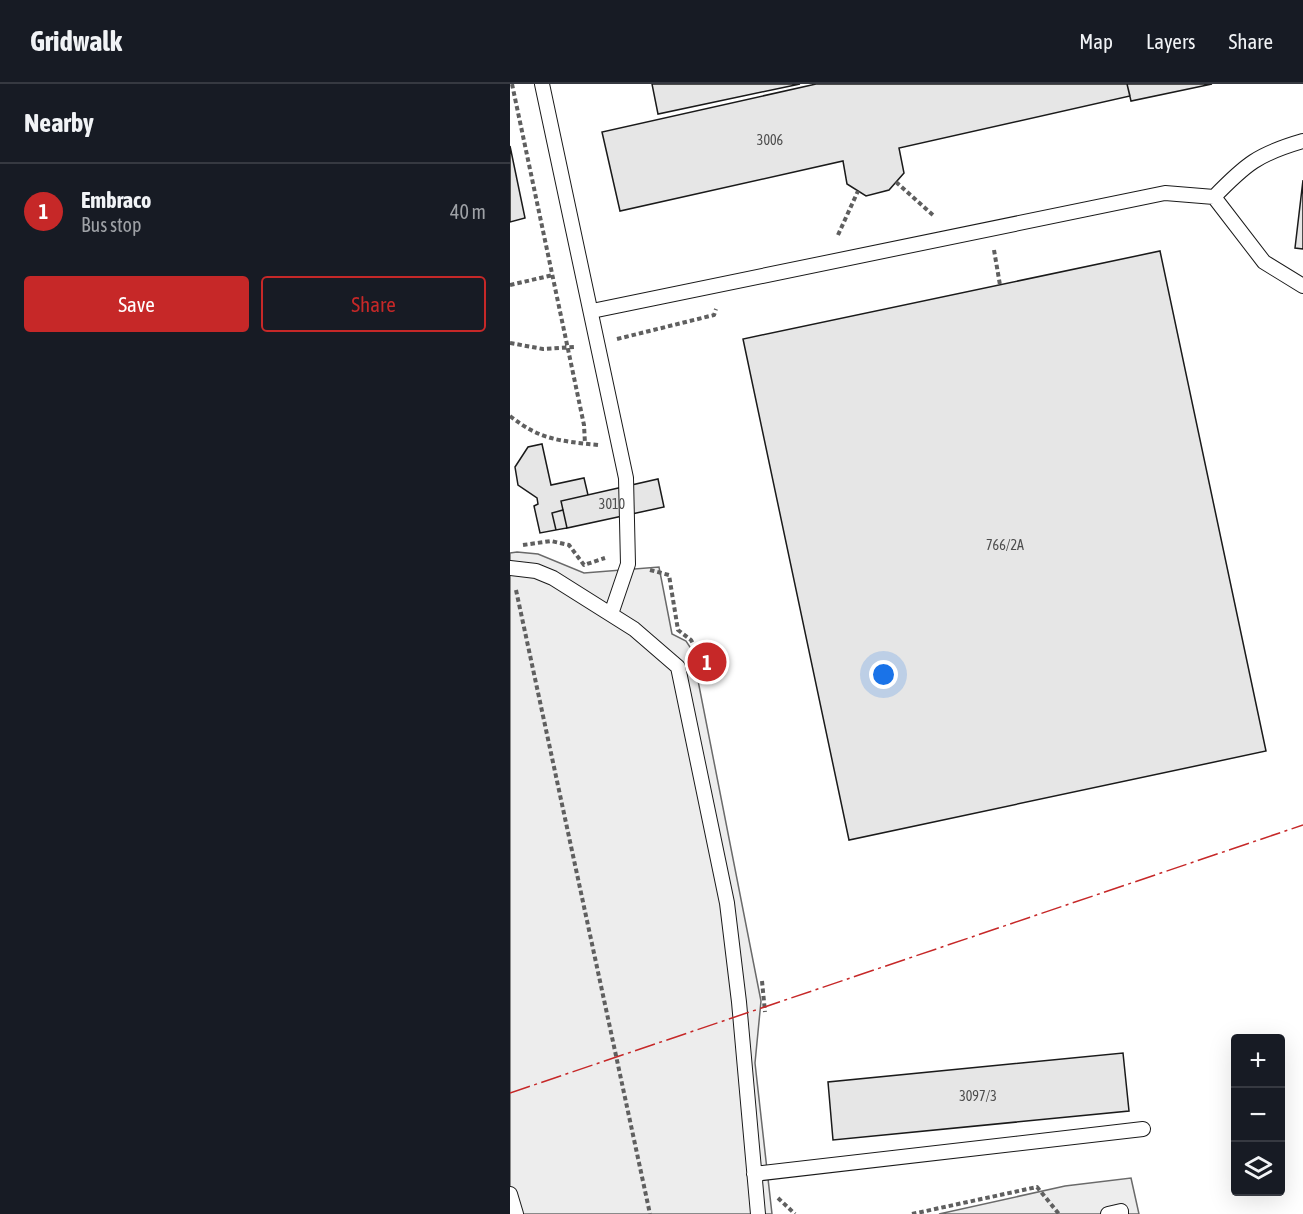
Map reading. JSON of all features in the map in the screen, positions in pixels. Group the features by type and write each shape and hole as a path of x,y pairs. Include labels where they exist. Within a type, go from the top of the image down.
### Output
{"lane":[{"path":"542,84 626,478 628,564 611,614"},
{"path":"1214,197 1244,166 1276,149 1303,141"},
{"path":"592,311 1165,192 1214,197 1264,262 1303,286"},
{"path":"511,568 536,571 553,578 634,629 678,667 727,903 739,1002 758,1214"},
{"path":"754,1173 1143,1130"},
{"path":"510,1194 516,1214"},
{"path":"1108,1214 1121,1211 1121,1214"}],"path":[{"path":"512,84 553,275 585,444"},
{"path":"896,182 934,216"},
{"path":"838,235 858,191"},
{"path":"510,285 553,275"},
{"path":"510,416 528,430 553,441 620,448"},
{"path":"511,568 650,1214"},
{"path":"912,1214 1036,1187 1059,1214"}],"shaded area":[{"path":"510,553 538,554 584,573 659,567 672,634 686,641 692,650 761,1001 755,1063 772,1214 510,1214"},
{"path":"1131,1178 1139,1214 939,1214 1065,1186"}],"building":[{"path":"652,84 800,84 658,114"},
{"path":"816,84 1127,84 1130,96 899,148 904,173 889,190 866,196 847,184 843,161 620,211 602,132"},
{"path":"1127,84 1212,84 1131,101"},
{"path":"510,146 525,218 510,222"},
{"path":"1303,180 1303,249 1295,248"},
{"path":"1160,251 1266,751 849,840 743,339"},
{"path":"542,444 551,485 584,478 588,495 561,501 563,510 552,513 556,530 540,533 534,506 538,504 537,498 518,485 515,467 528,447"},
{"path":"658,479 664,507 567,528 561,501"},
{"path":"563,510 567,528 556,530 552,513"},
{"path":"1123,1053 1129,1111 833,1140 828,1082"}],"power":[{"path":"510,1093 1303,825"}],"place":[{"name":"Embraco","path":"707,662"}]}
